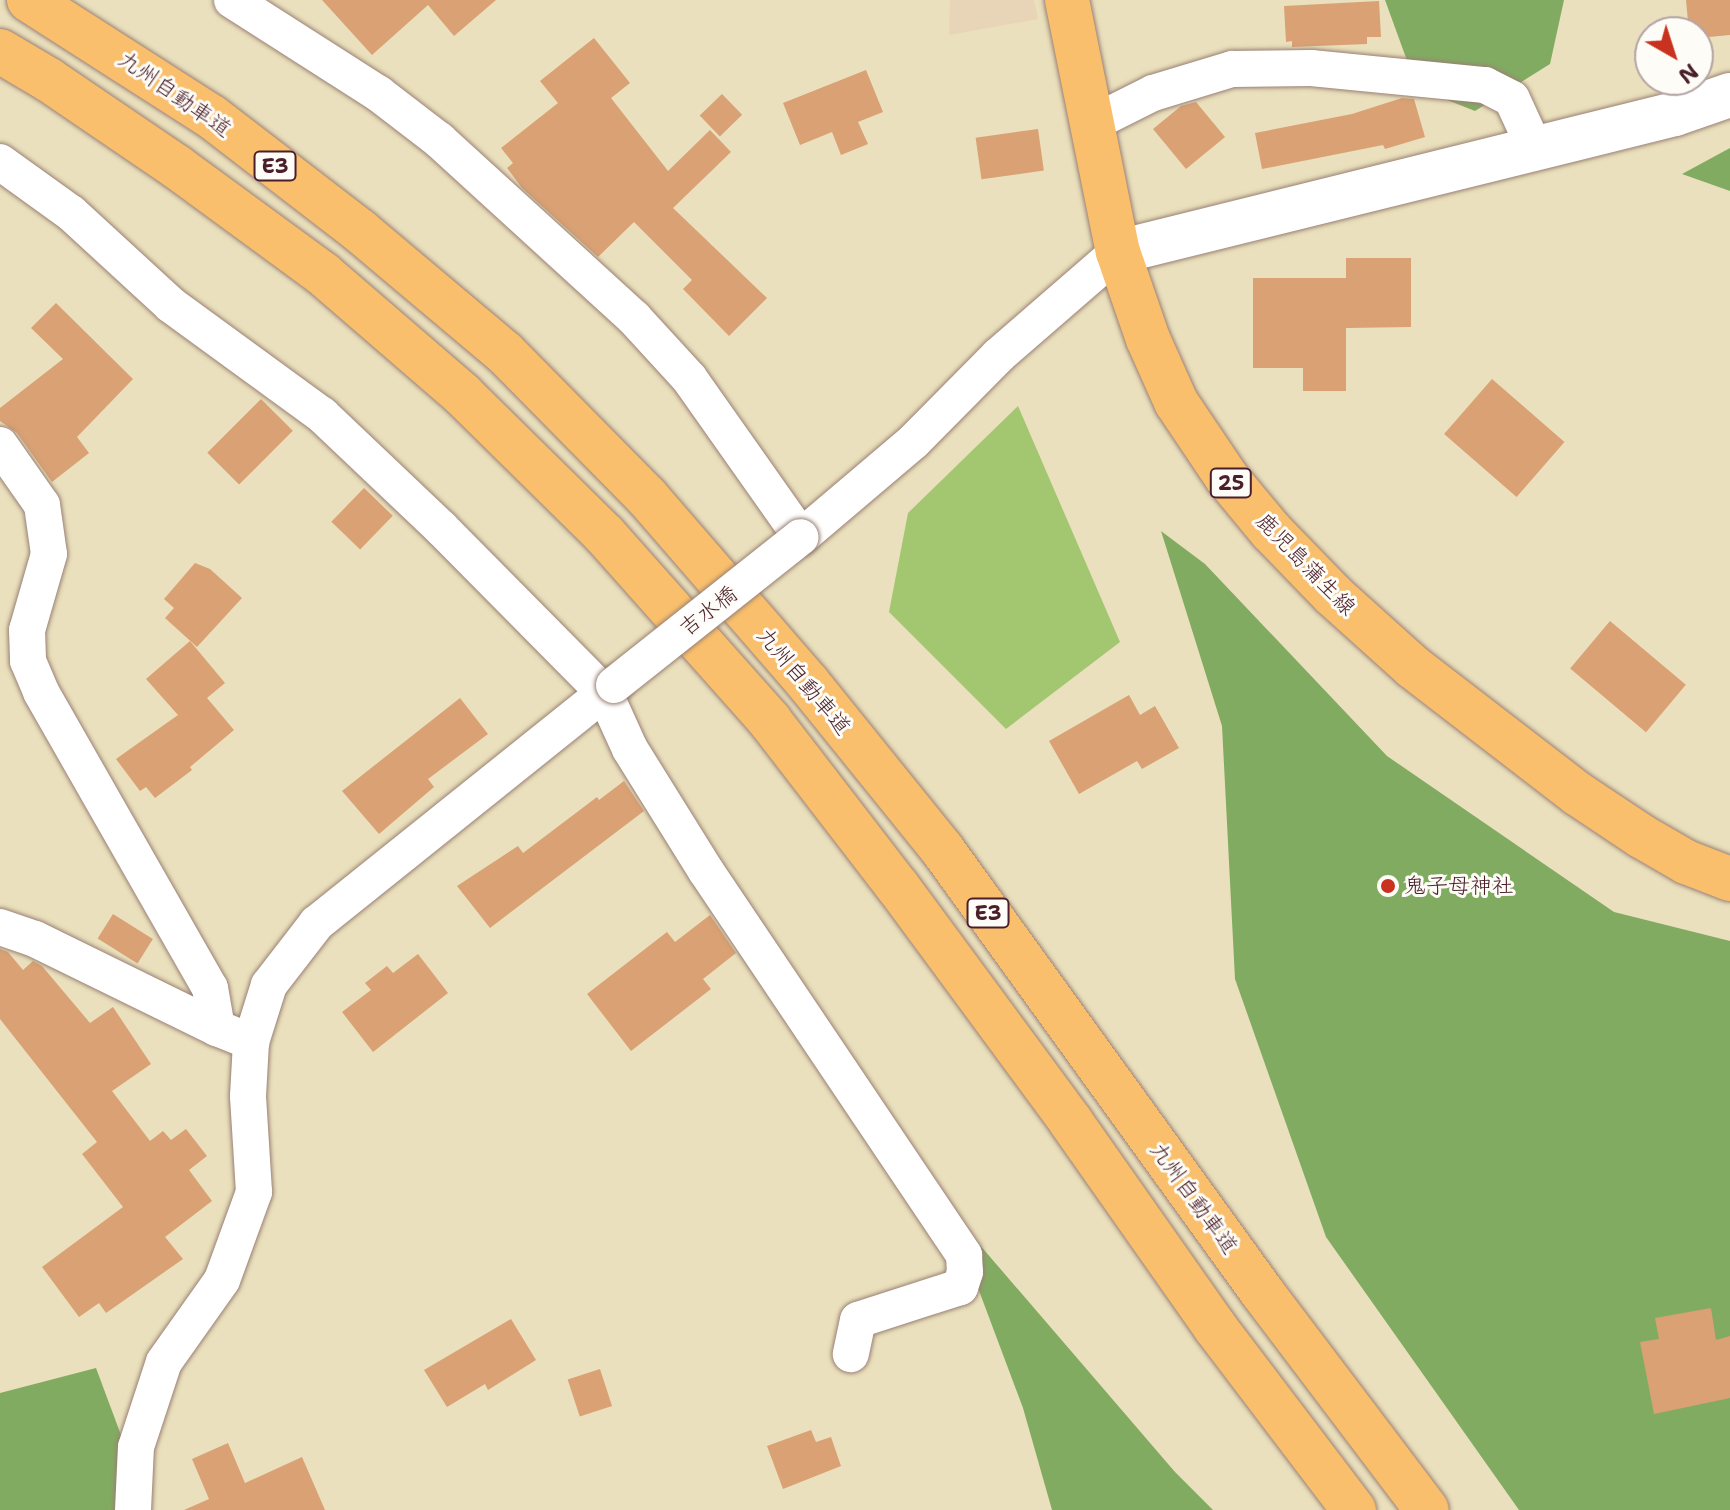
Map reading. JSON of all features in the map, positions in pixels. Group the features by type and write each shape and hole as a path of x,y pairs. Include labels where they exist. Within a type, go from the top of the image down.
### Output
{"main road":[{"name":"九州自動車道","path":"29,0 212,117 360,231 505,353 647,497 808,683 942,849 1262,1292 1427,1510"},
{"name":"鹿児島蒲生線","path":"1067,0 1118,252 1148,339 1176,402 1204,446 1271,531 1333,595 1413,667 1578,794 1675,855 1730,879"},
{"name":"E3","path":"0,51 49,80 177,167 323,274 463,395 605,535 770,721 898,887 1071,1122 1215,1327 1354,1510"}],"street":[{"path":"232,0 379,94 439,140 634,318 689,378 801,537"},
{"path":"1093,123 1153,93 1232,69 1311,68 1485,85 1512,99 1535,149"},
{"path":"1118,252 1675,114 1730,95"},
{"path":"0,162 71,213 171,305 322,415 610,689 630,749 706,871 964,1255 965,1272 960,1287 858,1320 851,1354"},
{"name":"吉水橋","path":"133,1510 136,1447 164,1362 222,1280 254,1192 248,1096 251,1042 269,985 317,923 801,537 914,441 999,355 1118,252"},
{"path":"0,445 42,505 49,554 27,630 28,661 41,692 210,988 217,1028"},
{"path":"0,927 35,939 251,1042"}],"shaded area":[{"path":"950,0 1034,0 1038,19 949,35"}],"green space":[{"path":"1385,0 1564,0 1550,64 1475,111 1417,88"},
{"path":"1730,148 1730,191 1682,174"},
{"path":"1018,406 1120,642 1006,729 889,612 908,513"},
{"path":"1161,531 1205,564 1387,756 1614,912 1730,941 1730,1510 1519,1510 1326,1237 1235,979 1222,726"},
{"path":"948,1208 1175,1472 1213,1510 1052,1510 1023,1408"},
{"path":"96,1368 149,1510 0,1510 0,1393"}],"building":[{"path":"322,0 496,0 454,36 428,5 372,55"},
{"path":"1686,0 1730,0 1730,35 1714,36 1714,16 1688,16"},
{"path":"1379,1 1381,37 1367,37 1367,44 1292,47 1292,41 1286,42 1284,6"},
{"path":"594,38 630,83 611,98 668,171 710,130 731,152 673,208 767,298 729,336 683,289 692,280 634,222 598,257 522,188 507,168 513,163 501,148 558,103 540,81"},
{"path":"866,70 883,112 858,122 868,144 841,155 832,132 800,145 783,103"},
{"path":"722,94 742,115 720,136 700,116"},
{"path":"1402,98 1414,99 1425,137 1385,149 1383,145 1262,169 1255,133 1352,114"},
{"path":"1196,102 1225,137 1186,169 1153,129 1181,106"},
{"path":"1038,129 1044,171 981,179 976,138"},
{"path":"1346,258 1411,258 1411,327 1346,328 1346,391 1303,391 1303,368 1253,368 1253,278 1346,278"},
{"path":"56,303 133,379 77,437 89,453 52,482 17,433 0,421 0,408 63,359 31,328"},
{"path":"1492,379 1564,442 1517,497 1444,434"},
{"path":"261,399 293,431 239,485 207,453"},
{"path":"364,488 393,516 360,550 331,522"},
{"path":"195,563 210,569 242,598 197,647 165,618 174,608 164,599"},
{"path":"1610,621 1686,685 1646,732 1570,668"},
{"path":"190,641 225,683 207,698 234,730 190,767 192,770 155,798 146,787 140,791 116,759 178,715 146,679"},
{"path":"1129,695 1140,715 1155,706 1179,748 1142,769 1137,761 1079,794 1049,741"},
{"path":"460,698 488,734 428,779 434,787 379,834 342,791"},
{"path":"624,781 644,811 490,928 457,886 518,846 523,853 597,797 599,800"},
{"path":"113,914 153,939 137,963 98,939"},
{"path":"710,915 736,953 703,979 711,989 631,1051 587,994 667,932 675,942"},
{"path":"0,949 8,952 23,970 33,961 42,966 90,1023 113,1007 151,1064 112,1091 150,1141 163,1131 171,1140 186,1129 207,1156 189,1170 212,1201 165,1237 183,1259 106,1313 99,1303 79,1317 42,1267 123,1207 82,1154 97,1142 0,1019"},
{"path":"418,954 448,993 373,1052 342,1012 371,990 365,983 387,966 393,973"},
{"path":"1711,1308 1716,1340 1730,1336 1730,1398 1654,1414 1640,1342 1659,1339 1655,1318"},
{"path":"511,1319 536,1360 488,1390 485,1384 447,1407 424,1370"},
{"path":"600,1369 612,1406 580,1417 568,1380"},
{"path":"811,1430 816,1442 831,1437 841,1466 783,1489 767,1446"},
{"path":"228,1443 245,1483 302,1457 325,1510 184,1510 209,1499 192,1459"}],"place":[{"name":"鬼子母神社","path":"1388,886"}]}
